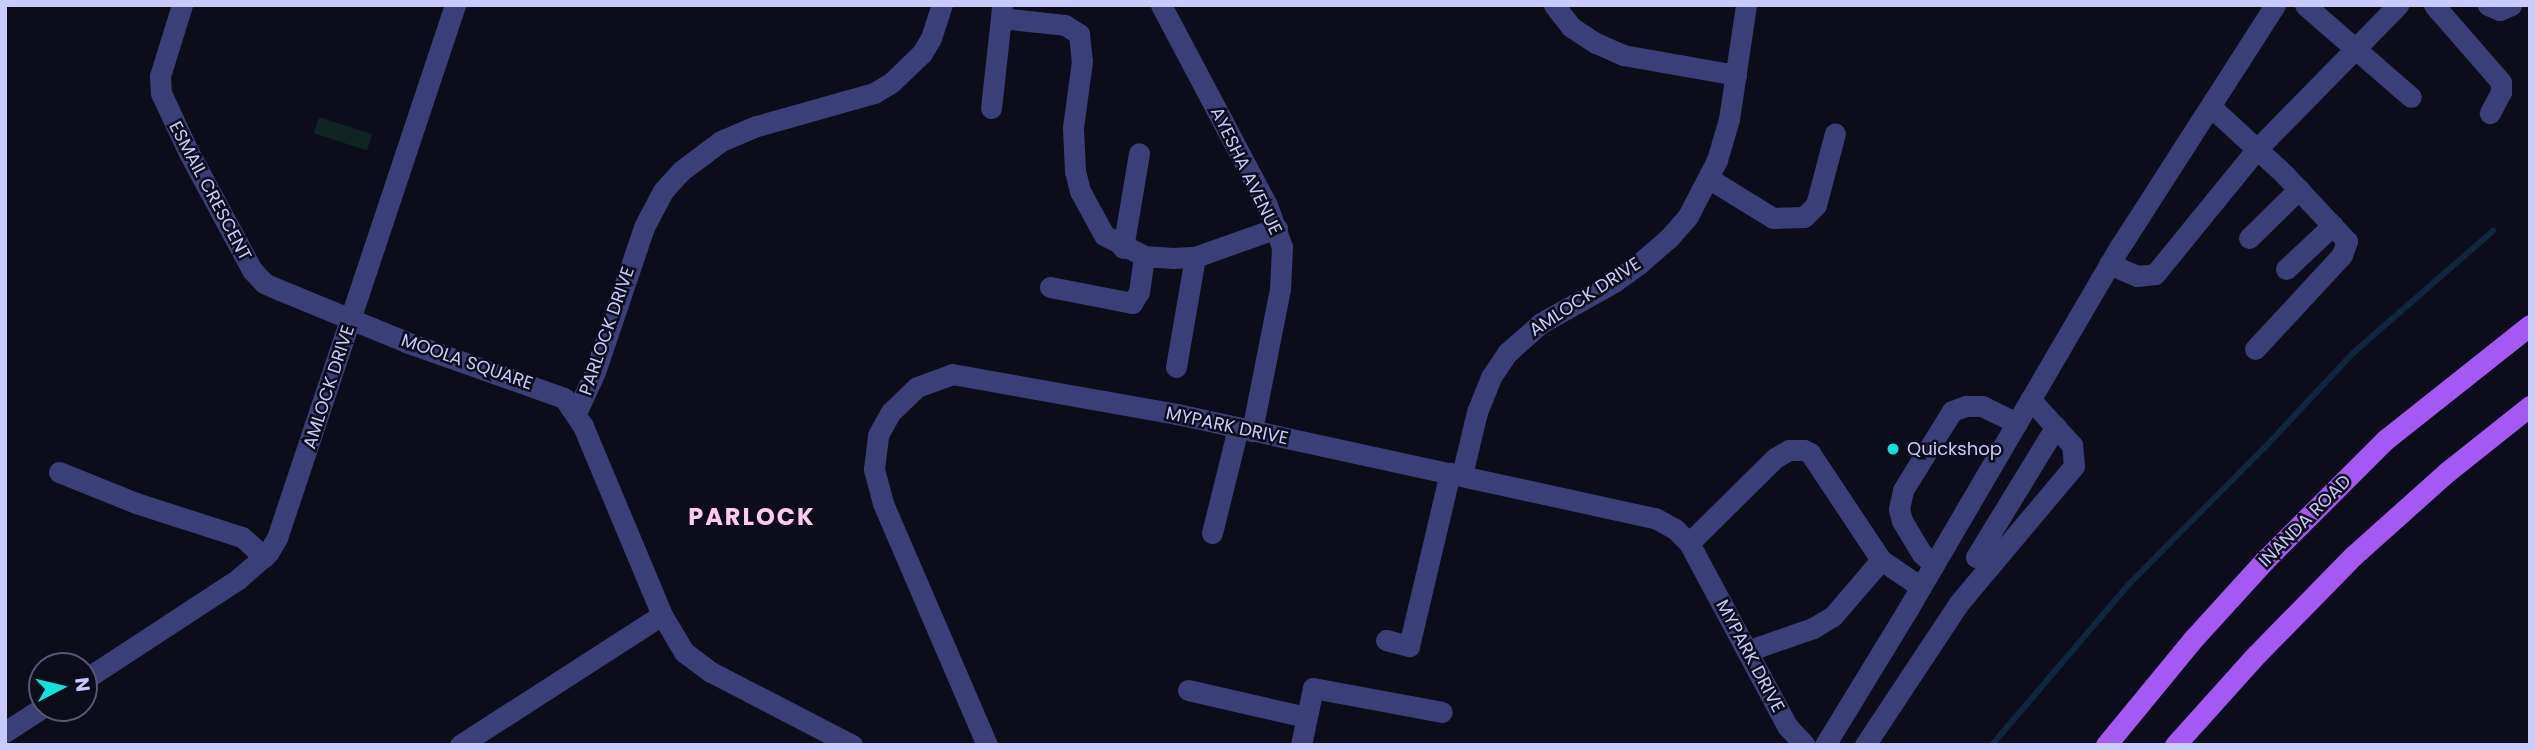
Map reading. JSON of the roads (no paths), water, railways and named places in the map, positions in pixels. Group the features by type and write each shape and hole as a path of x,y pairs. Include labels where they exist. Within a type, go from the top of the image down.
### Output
{"main road":[{"name":"INANDA ROAD","path":"2106,745 2194,638 2264,561 2385,440 2530,326"},
{"path":"2175,745 2257,654 2353,556 2447,472 2530,406"}],"street":[{"name":"ESMAIL CRESCENT","path":"182,5 163,65 161,93 189,153 252,270 264,283 352,318"},
{"name":"AMLOCK DRIVE","path":"98,671 237,580 264,556 277,538 455,5"},
{"name":"PARLOCK DRIVE","path":"852,745 696,662 673,638 576,413 595,372 644,227 663,191 681,171 720,141 883,88 909,68 922,53 931,38 942,5"},
{"name":"AYESHA AVENUE","path":"1161,5 1277,228 1282,247 1281,279 1245,429 1212,533"},
{"path":"1554,5 1571,27 1595,43 1623,55 1736,75"},
{"name":"AMLOCK DRIVE","path":"1386,640 1409,646 1456,474 1491,377 1507,352 1541,323 1614,282 1669,238 1688,216 1708,178 1729,119 1746,5"},
{"path":"1825,745 1934,565 2109,264 2275,5"},
{"path":"2305,5 2411,97"},
{"path":"2109,264 2137,276 2155,274 2257,149 2355,48 2373,34 2398,5"},
{"path":"2434,5 2501,82 2501,92 2490,113"},
{"path":"2488,5 2500,10 2511,5"},
{"path":"991,108 1001,12 1065,25 1079,34 1082,61 1073,128 1075,171 1093,218 1104,235 1144,257 1195,257 1277,228"},
{"path":"2211,107 2299,189 2347,241 2342,255 2255,349"},
{"path":"1708,178 1773,218 1804,217 1816,205 1835,133"},
{"path":"1124,248 1139,153"},
{"path":"2249,238 2299,189"},
{"path":"2286,269 2333,225"},
{"path":"1050,287 1132,303 1139,292 1144,257"},
{"path":"1176,367 1195,257"},
{"name":"MOOLA SQUARE","path":"352,318 406,342 550,391 564,398 576,413"},
{"name":"MYPARK DRIVE","path":"987,745 878,489 875,451 878,435 891,412 909,393 926,382 961,374 1245,429 1636,512 1675,529 1689,544 1787,726 1805,745"},
{"path":"1983,562 2074,466 2072,444 2030,399"},
{"path":"1934,565 1922,554 1902,521 1899,509 1903,490 1952,411 1966,406 1982,406 2017,423"},
{"path":"1865,745 1959,603 2056,426"},
{"path":"1689,544 1775,458 1782,453 1797,450 1810,453 1881,560 1921,587"},
{"path":"59,471 136,503 242,537 264,556"},
{"path":"1950,537 1983,562"},
{"path":"1747,651 1813,628 1833,615 1881,560"},
{"path":"464,744 663,615"},
{"path":"1301,745 1313,688 1442,712"},
{"path":"1188,690 1306,717"},
{"path":"5,732 28,717"}],"waterway":[{"path":"1992,745 2128,585 2269,443 2353,353 2493,231"}],"place":[{"name":"Quickshop","path":"1893,449"}],"district":[{"name":"PARLOCK","path":"752,517"}]}
